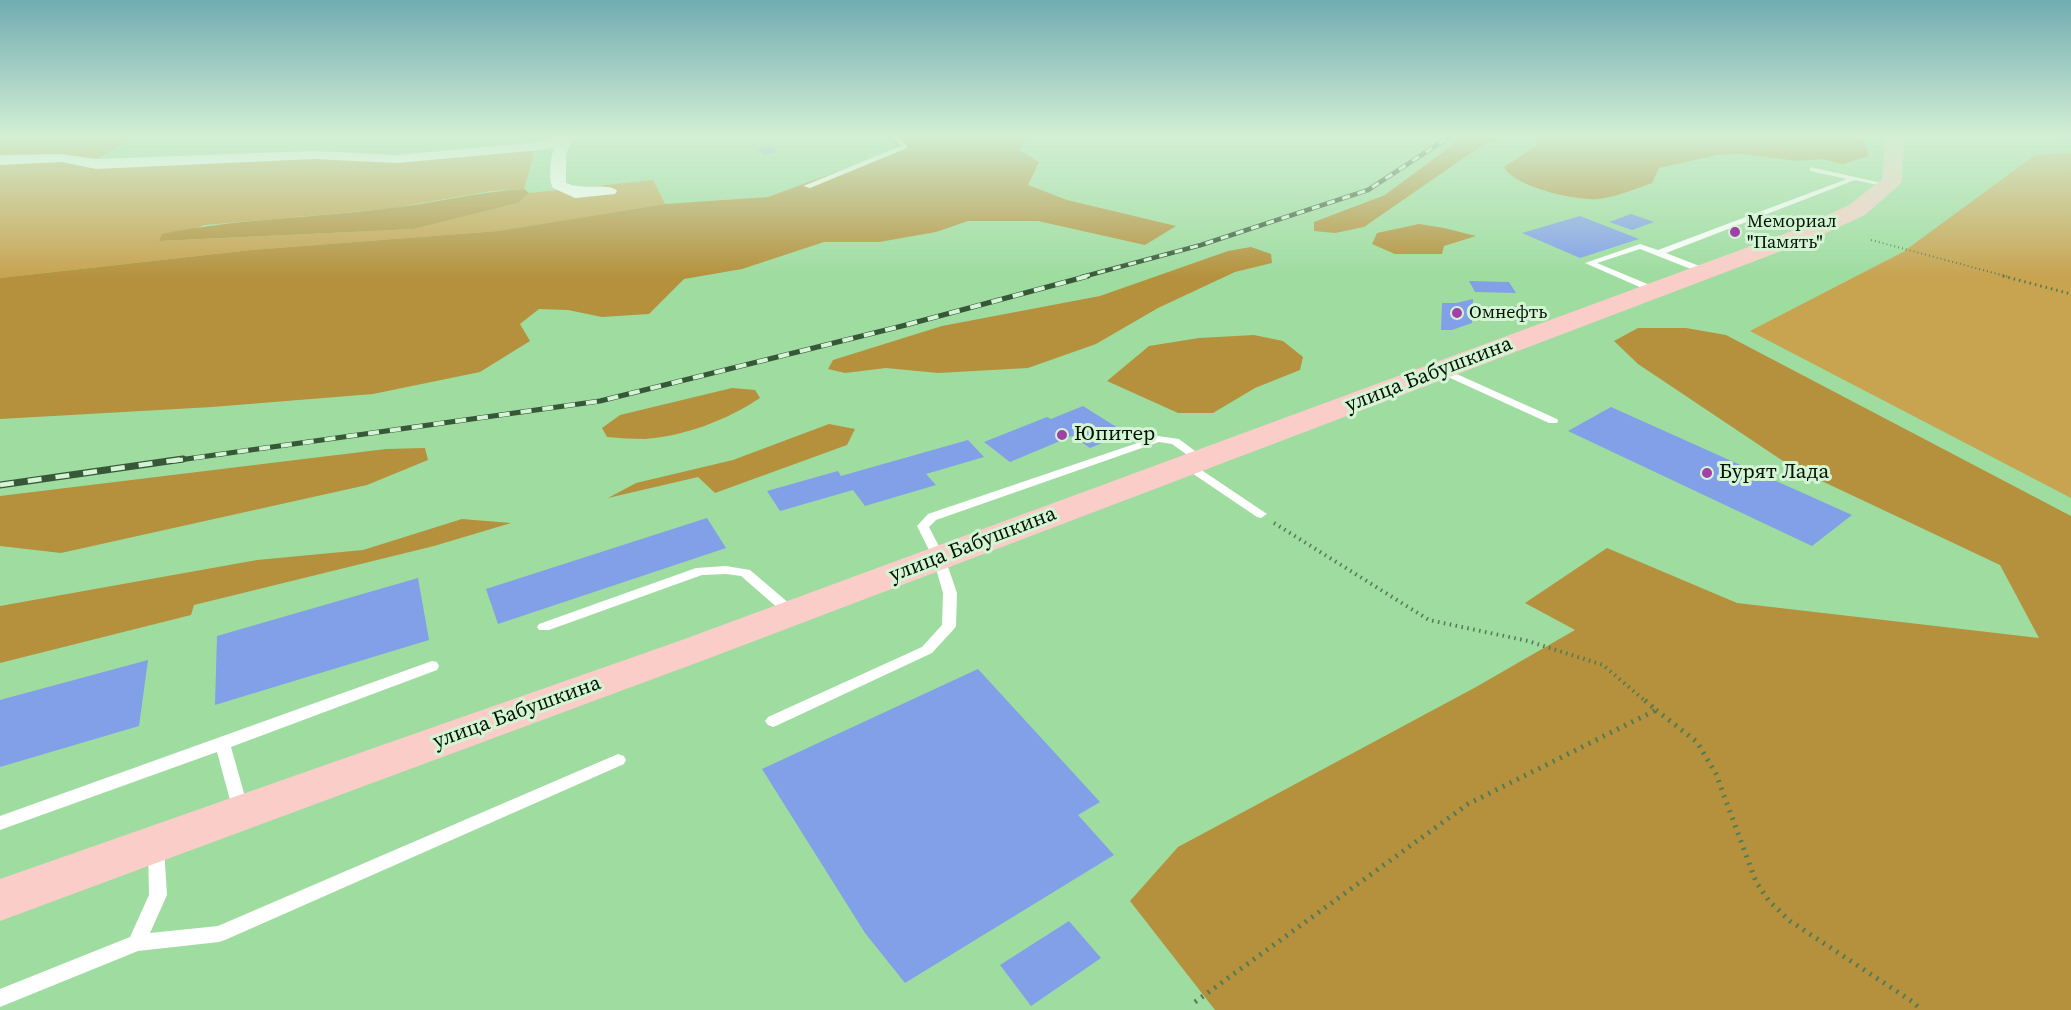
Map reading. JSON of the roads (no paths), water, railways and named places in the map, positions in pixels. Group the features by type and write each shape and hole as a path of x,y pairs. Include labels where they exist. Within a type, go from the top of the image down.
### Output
{"main road":[{"name":"улица Бабушкина","path":"0,900 156,846 242,812 792,613 1704,271 1844,217 1862,206 1871,182"}],"street":[{"path":"558,182 559,185 575,193 609,191"}],"lane":[{"path":"807,186 817,182"},
{"path":"1659,254 1871,182"},
{"path":"1654,290 1589,262 1640,246 1704,271"},
{"path":"1441,370 1553,421"},
{"path":"1194,463 1261,514"},
{"path":"773,721 927,650 950,626 950,593 939,558"},
{"path":"544,627 701,572 726,570 745,573 792,613"},
{"path":"0,823 432,666"},
{"path":"222,744 242,812"},
{"path":"0,998 137,943 219,934 618,760"},
{"path":"137,943 158,895 156,846"}],"railway":[{"path":"1082,277 1201,245 1368,190 1380,182"},
{"path":"172,461 600,401 902,326 1088,276"},
{"path":"0,485 183,459"}],"place":[{"name":"Мемориал \"Память\"","path":"1735,232"},
{"name":"Омнефть","path":"1457,313"},
{"name":"Юпитер","path":"1062,435"},
{"name":"Бурят Лада","path":"1707,473"}]}
